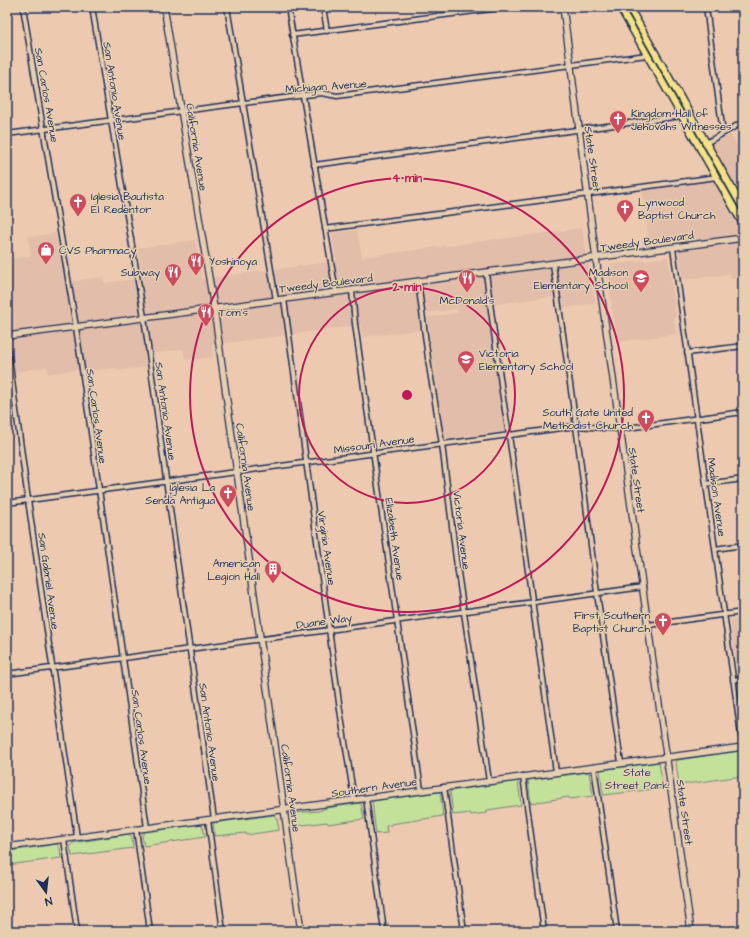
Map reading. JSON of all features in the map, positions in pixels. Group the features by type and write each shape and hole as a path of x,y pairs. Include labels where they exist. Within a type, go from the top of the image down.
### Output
{"main road":[{"name":"California Avenue","path":"164,7 214,308 301,931"},
{"name":"State Street","path":"563,7 587,194 691,931"},
{"path":"620,7 743,224"},
{"path":"629,7 743,208"},
{"path":"682,116 687,117 695,132 700,133"},
{"name":"Tweedy Boulevard","path":"7,336 743,238"},
{"name":"Southern Avenue","path":"7,847 523,776 743,748"}],"street":[{"name":"San Carlos Avenue","path":"23,7 76,327 147,828"},
{"name":"San Antonio Avenue","path":"92,7 144,317 189,649 214,819"},
{"path":"227,7 276,300"},
{"path":"288,7 336,292"},
{"path":"323,7 327,31"},
{"path":"292,35 506,7"},
{"path":"706,7 723,133"},
{"name":"Michigan Avenue","path":"7,134 321,93 337,96 647,55"},
{"path":"314,165 682,116"},
{"path":"706,143 743,122"},
{"path":"325,229 717,177"},
{"name":"Madison Avenue","path":"673,248 743,748"},
{"path":"553,264 621,763"},
{"path":"486,272 556,772"},
{"name":"Victoria Avenue","path":"418,281 489,781"},
{"name":"Elizabeth Avenue","path":"352,290 373,453 398,620 401,652 421,790"},
{"name":"Virginia Avenue","path":"284,299 354,799"},
{"name":"San Gabriel Avenue","path":"7,326 7,343 28,500 77,837"},
{"path":"687,353 743,346"},
{"name":"Missouri Avenue","path":"7,503 167,480 576,426 620,429 743,412"},
{"path":"706,484 743,478"},
{"path":"715,549 743,545"},
{"name":"Duane Way","path":"7,674 642,587"},
{"path":"648,625 743,612"},
{"path":"733,680 743,679"},
{"path":"594,767 617,931"},
{"path":"523,776 544,931"},
{"path":"444,787 464,931"},
{"path":"366,798 384,931"},
{"path":"208,820 223,931"},
{"path":"136,830 150,931"},
{"path":"64,839 77,931"}],"shaded area":[{"path":"730,134 743,156 743,331 736,278 731,279 730,274 683,280 677,240 649,243 642,189 729,178 710,145"},
{"path":"582,228 595,303 562,308 560,296 487,305 506,431 444,440 427,317 458,313 457,309 419,314 421,330 363,337 361,325 212,345 213,357 185,360 183,349 144,355 146,367 117,371 116,368 88,371 87,368 48,374 47,367 7,373 7,259 31,256 28,237 56,233 64,282 103,277 104,283 143,278 138,248 195,240 202,279 336,261 332,233 357,230 362,257"},
{"name":"Madison Elementary School","path":"668,257 676,317 674,317 676,334 617,342 606,268 609,265"},
{"path":"743,618 743,674 738,674 730,620"}],"green space":[{"path":"739,751 742,776 679,785 676,762 678,760"},
{"name":"State Street Park","path":"659,762 663,788 603,795 600,770"},
{"path":"589,772 593,796 570,799 569,797 531,803 528,780"},
{"path":"518,781 521,805 487,810 487,813 453,815 450,791"},
{"path":"440,792 443,816 391,824 386,826 387,833 376,834 372,801"},
{"path":"361,803 364,819 328,824 327,822 295,826 293,813 319,811 326,808"},
{"path":"274,815 277,819 279,830 246,835 246,833 215,836 213,823"},
{"path":"202,824 205,837 144,846 142,836 144,832"},
{"path":"129,834 132,839 133,848 72,856 70,846 73,843"},
{"path":"57,844 60,849 61,858 7,865 7,856 10,854 10,851"}],"place":[{"name":"Kingdom Hall of Jehovahs Witnesses","path":"618,134"},
{"name":"Iglesia Bautista El Redentor","path":"78,217"},
{"name":"Lynwood Baptist Church","path":"625,223"},
{"name":"CVS Pharmacy","path":"46,265"},
{"name":"Yoshinoya","path":"196,276"},
{"name":"Subway","path":"173,287"},
{"name":"McDonald's","path":"467,293"},
{"name":"Madison Elementary School","path":"641,293"},
{"name":"Tom's","path":"206,327"},
{"name":"Victoria Elementary School","path":"466,374"},
{"name":"South Gate United Methodist Church","path":"646,433"},
{"name":"Iglesia La Senda Antigua","path":"228,508"},
{"name":"American Legion Hall","path":"273,584"},
{"name":"First Southern Baptist Church","path":"663,636"}]}
